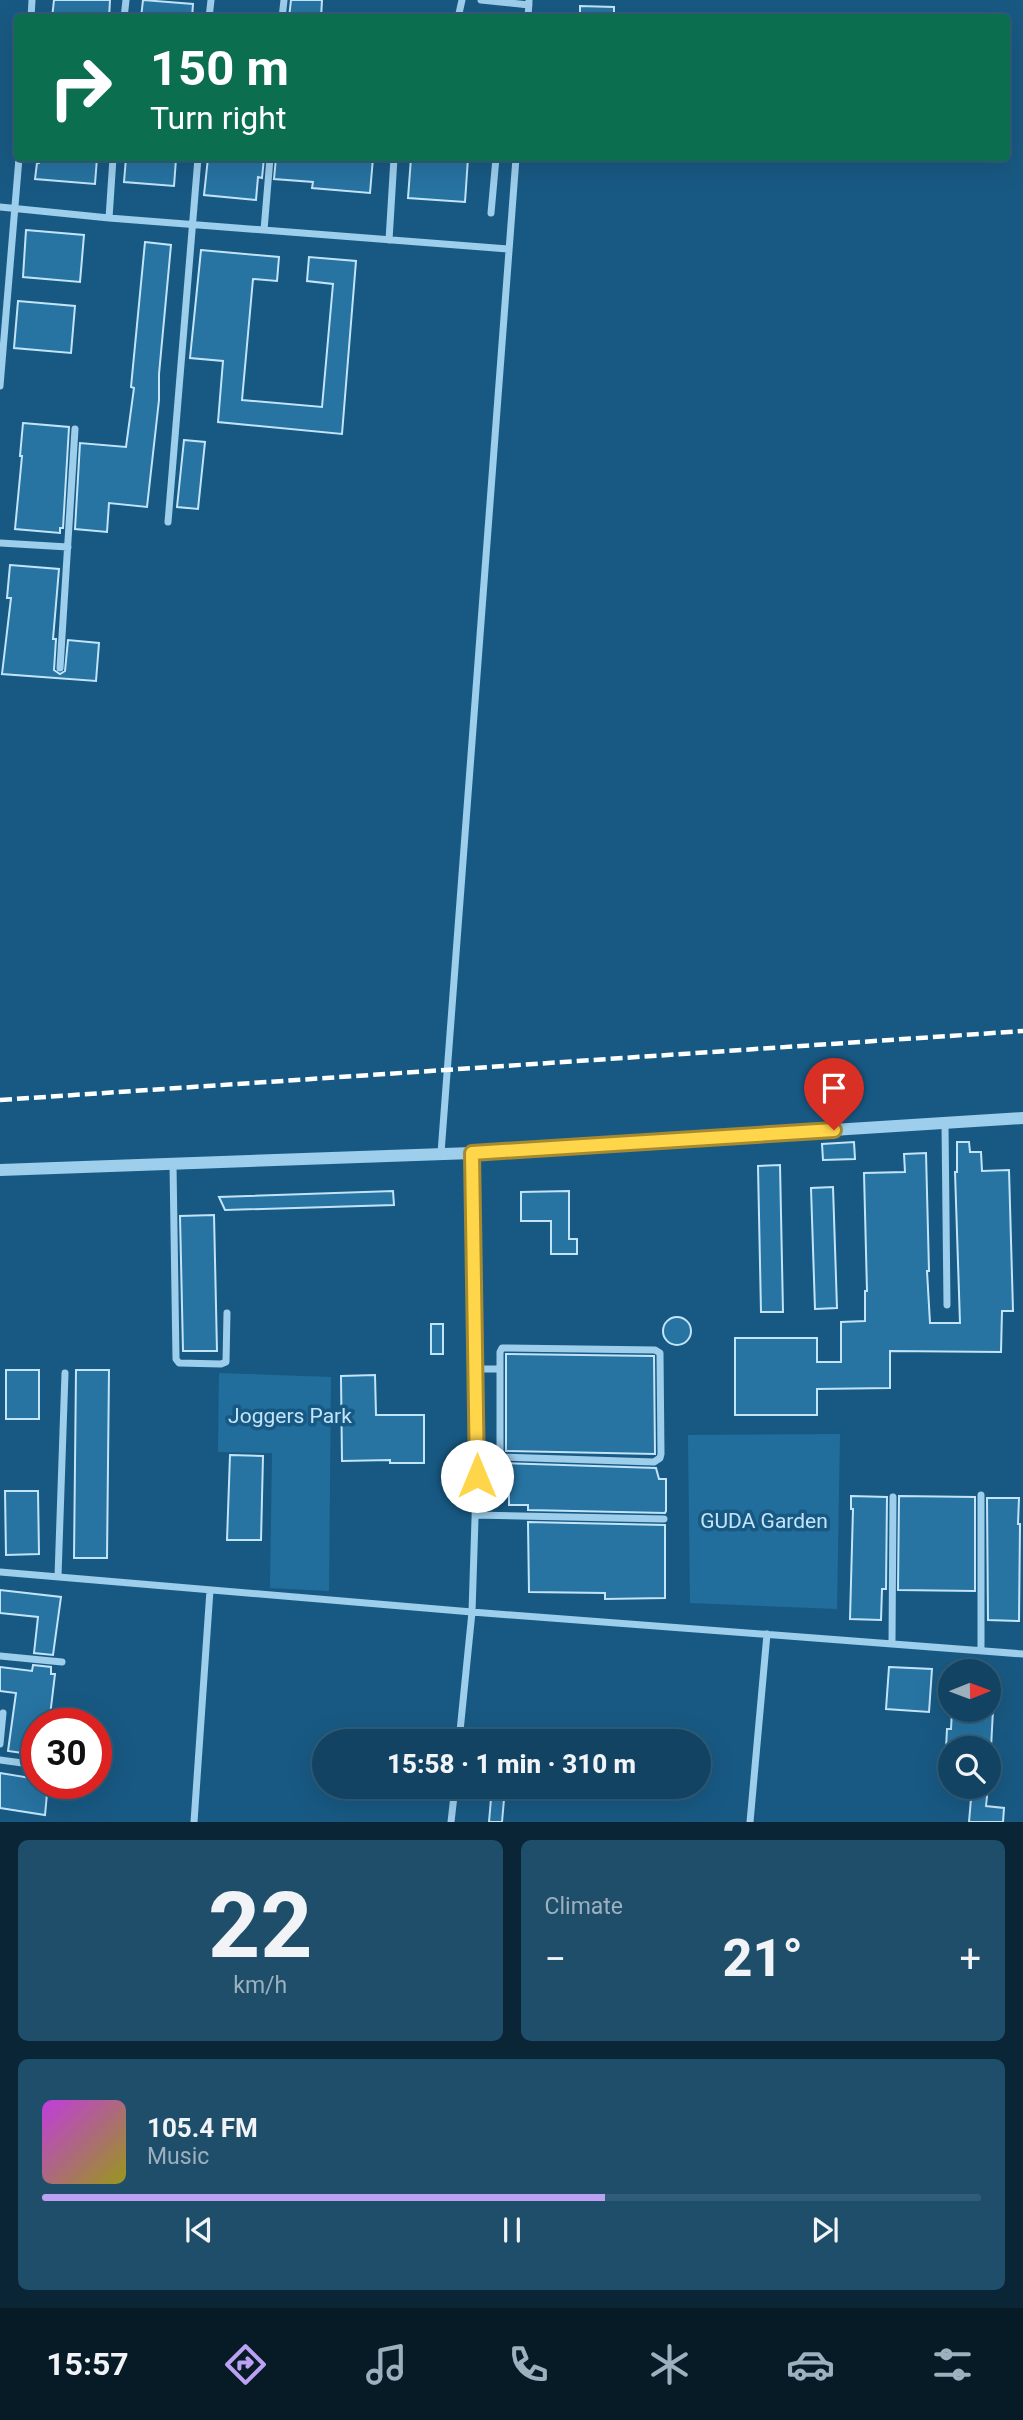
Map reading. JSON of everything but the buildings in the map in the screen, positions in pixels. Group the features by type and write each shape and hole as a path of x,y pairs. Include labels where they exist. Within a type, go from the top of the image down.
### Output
{"street":[{"path":"481,0 529,2"},
{"path":"0,386 19,161"},
{"path":"108,218 113,161"},
{"path":"168,522 198,161"},
{"path":"264,230 270,161"},
{"path":"389,240 394,161"},
{"path":"491,213 496,161"},
{"path":"441,1153 516,161"},
{"path":"0,206 14,210 108,218 508,249"},
{"path":"60,668 75,429"},
{"path":"0,543 68,547"},
{"path":"0,1170 472,1153 1023,1118"},
{"path":"945,1124 947,1305"},
{"path":"460,1729 472,1612 477,1515 472,1153"},
{"path":"173,1165 176,1359 179,1363 226,1362 227,1313"},
{"path":"477,1457 658,1460 661,1454 660,1353 655,1350 507,1346 499,1352 500,1457"},
{"path":"475,1369 499,1369"},
{"path":"58,1576 65,1373"},
{"path":"981,1495 981,1651"},
{"path":"892,1497 892,1643"},
{"path":"477,1515 664,1519"},
{"path":"0,1572 472,1612 1023,1654"},
{"path":"194,1822 210,1590"},
{"path":"750,1822 767,1634"},
{"path":"0,1656 62,1662"},
{"path":"0,1744 3,1713"},
{"path":"0,1760 21,1763"},
{"path":"451,1822 454,1799"}],"green space":[{"name":"Joggers Park","path":"219,1373 331,1377 329,1591 270,1588 272,1453 218,1452"},
{"name":"GUDA Garden","path":"840,1434 837,1609 690,1603 688,1435"}],"railway":[{"path":"0,1100 1023,1031"}],"route":[{"path":"477,1476 472,1153 834,1130"}]}
